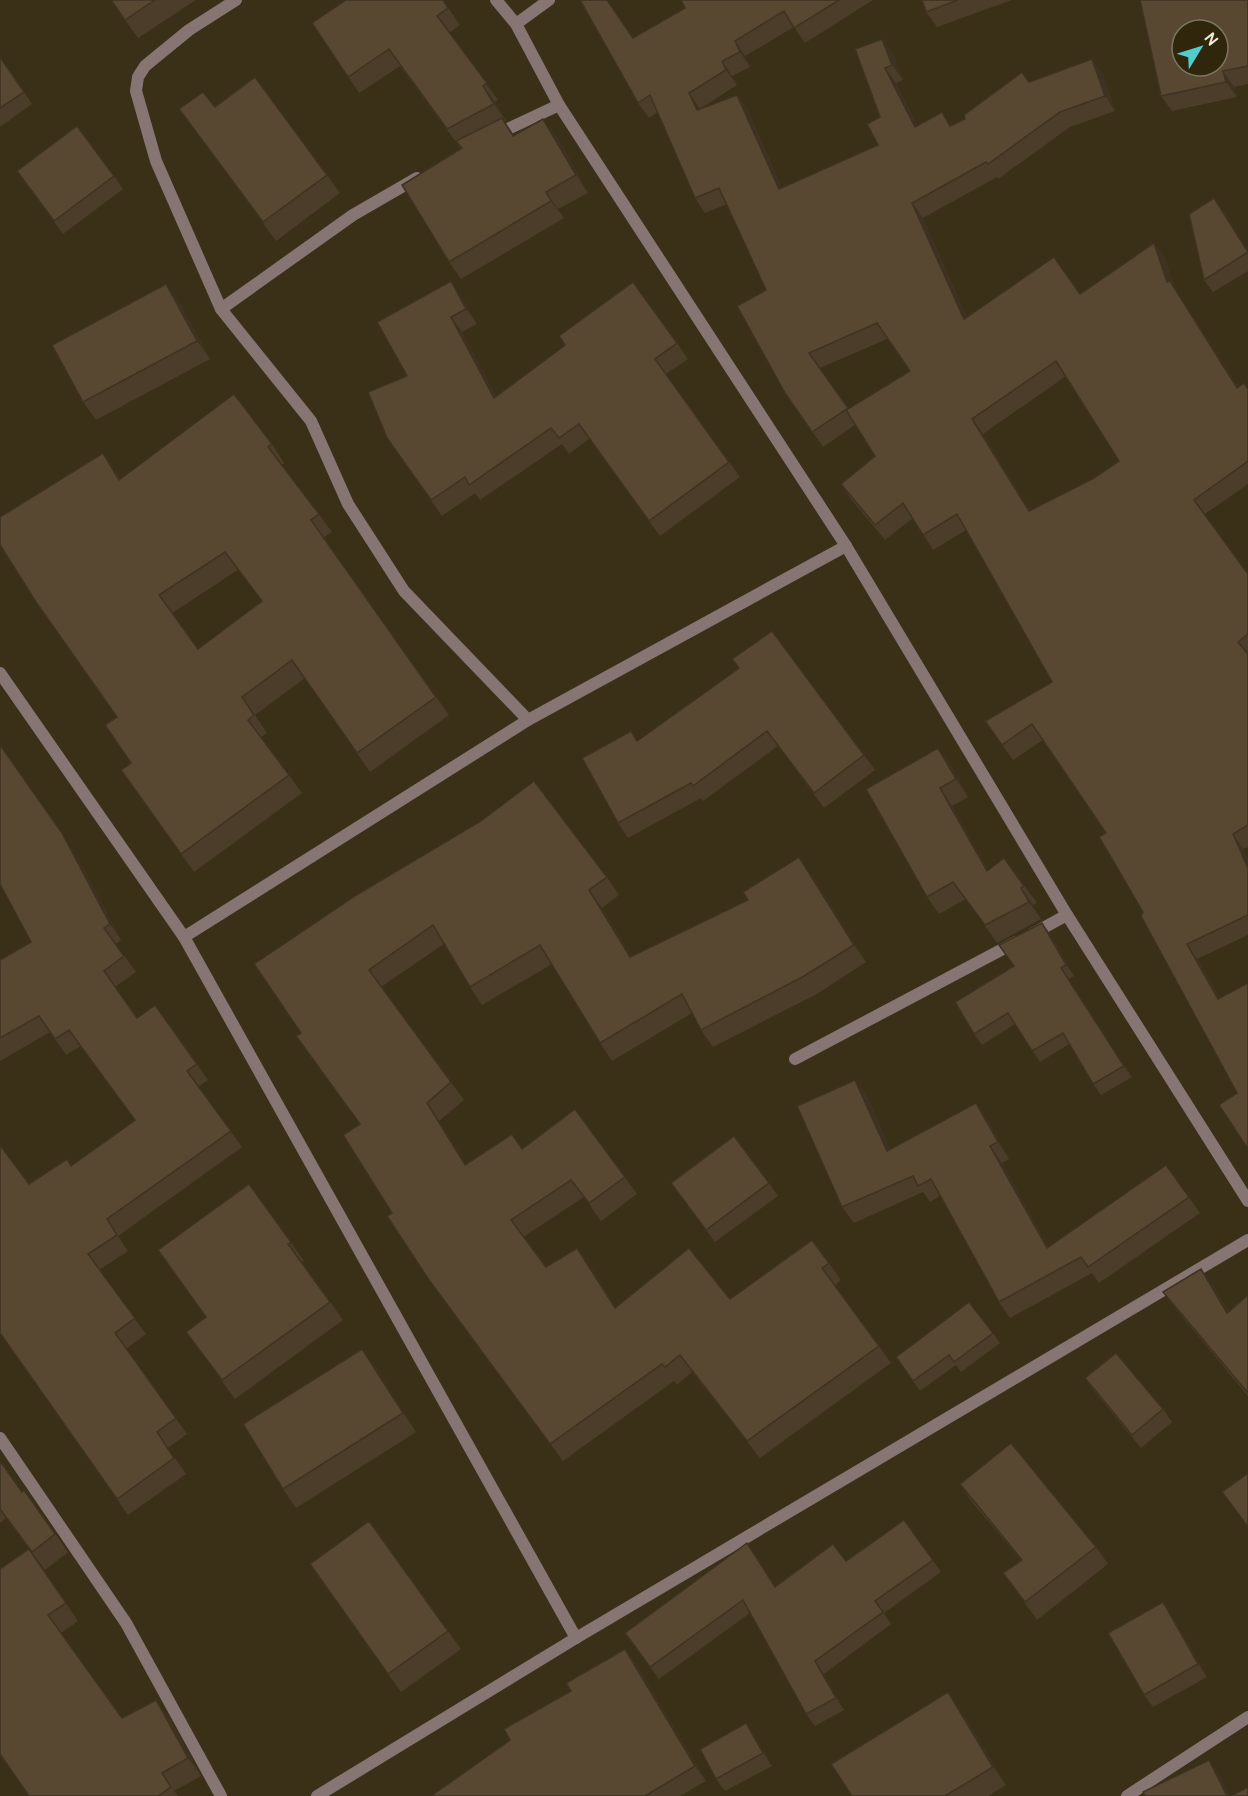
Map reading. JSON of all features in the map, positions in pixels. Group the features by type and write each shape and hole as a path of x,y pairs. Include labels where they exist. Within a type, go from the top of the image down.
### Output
{"street":[{"path":"236,0 189,30 145,66 138,77 136,91 156,161 221,309 311,421 348,504 404,591 528,720"},
{"path":"496,0 516,24 559,105 846,546 1067,915 1248,1201"},
{"path":"516,24 549,0"},
{"path":"479,143 559,105"},
{"path":"221,309 353,215 430,171"},
{"path":"184,937 528,720 846,546"},
{"path":"0,673 184,937 576,1638"},
{"path":"795,1059 1067,915"},
{"path":"317,1796 332,1793 576,1638 1248,1240"},
{"path":"0,1438 126,1623 221,1796"},
{"path":"1127,1796 1248,1717"}],"building":[{"path":"111,0 155,0 125,20"},
{"path":"346,0 443,0 448,8 437,16 487,83 483,86 494,104 447,129 389,49 348,77 312,23"},
{"path":"580,0 607,0 633,38 685,8 681,0 839,0 794,28 784,11 735,41 740,52 722,61 726,70 689,93 697,110 737,95 779,189 878,145 867,124 880,117 855,49 882,39 892,65 885,68 915,127 942,112 950,126 965,119 964,115 1022,72 1029,82 1092,59 1105,96 1060,112 988,164 986,162 912,203 964,319 1054,257 1080,294 1154,243 1167,282 1170,281 1237,388 1244,383 1248,389 1248,461 1194,500 1248,574 1248,634 1238,642 1248,654 1248,825 1233,834 1248,868 1248,915 1187,944 1218,999 1248,983 1248,1149 1219,1105 1237,1093 1141,916 1143,912 1099,837 1106,833 1032,724 1002,745 985,721 1052,682 957,514 923,535 903,503 875,525 841,484 875,456 846,410 910,371 877,323 809,353 848,408 812,432 785,393 737,306 766,290 719,188 695,198 650,95 638,103","holes":["1056,361 1119,461 1094,478 1029,511 972,419"]},
{"path":"922,0 958,0 926,12"},
{"path":"1140,0 1248,0 1248,66 1230,70 1230,18 1170,18 1170,78 1225,78 1226,82 1161,96"},
{"path":"0,57 24,92 0,108"},
{"path":"255,77 327,175 263,222 179,109 203,92 215,107"},
{"path":"502,118 513,136 543,119 576,175 546,192 551,201 449,262 402,185 462,148 456,141"},
{"path":"77,126 114,176 54,221 17,171"},
{"path":"1214,198 1248,252 1204,280 1189,214"},
{"path":"451,281 466,309 451,317 494,398 565,345 559,336 633,282 677,343 655,359 729,462 649,521 579,424 559,438 551,428 469,485 465,477 431,500 387,438 368,392 407,376 377,322"},
{"path":"166,284 197,341 83,402 52,345"},
{"path":"234,394 272,444 268,447 319,514 311,520 436,697 357,753 292,660 242,697 254,715 248,720 289,775 181,854 121,770 131,763 105,725 117,717 36,602 0,545 0,517 103,453 119,480","holes":["225,552 262,601 198,649 159,595"]},
{"path":"772,631 864,755 814,793 767,731 693,786 691,783 618,823 582,758 631,731 637,741 739,668 732,659"},
{"path":"0,745 62,833 110,924 104,928 124,956 104,971 137,1018 155,1005 197,1064 187,1071 231,1131 107,1219 117,1235 88,1254 135,1318 115,1333 176,1418 157,1432 174,1458 117,1499 0,1333 0,1145 29,1184 67,1159 71,1166 135,1120 69,1030 55,1039 39,1016 0,1038 0,960 31,942 0,884"},
{"path":"938,748 956,779 940,788 987,871 1004,858 1024,886 1021,888 1029,902 985,925 953,882 927,897 866,789"},
{"path":"534,781 607,877 589,890 630,957 748,900 743,892 799,857 854,945 804,976 701,1030 682,994 600,1043 540,945 470,987 433,925 369,970 451,1082 427,1103 465,1165 512,1134 522,1149 575,1109 625,1177 589,1203 571,1180 511,1220 546,1267 577,1248 615,1308 689,1248 730,1299 812,1240 829,1263 822,1268 879,1346 747,1441 680,1355 665,1367 662,1364 550,1444 429,1280 387,1216 392,1213 343,1135 360,1124 296,1036 301,1033 254,964 358,894 481,821"},
{"path":"1042,923 1066,965 1061,968 1124,1066 1093,1084 1063,1033 1032,1051 1008,1013 974,1034 955,1002 1014,966 999,945"},
{"path":"855,1080 887,1151 976,1103 998,1142 990,1146 1047,1248 1166,1165 1189,1197 1088,1267 1081,1257 999,1302 931,1179 918,1186 913,1176 842,1207 797,1106"},
{"path":"734,1136 769,1183 706,1230 671,1183"},
{"path":"249,1184 291,1242 288,1244 330,1302 222,1380 186,1332 206,1317 158,1250"},
{"path":"1201,1269 1227,1313 1248,1295 1248,1393 1163,1292"},
{"path":"969,1302 993,1333 954,1362 949,1355 913,1381 896,1357"},
{"path":"362,1349 403,1413 283,1489 243,1424"},
{"path":"1116,1353 1163,1409 1132,1435 1085,1378"},
{"path":"1011,1443 1096,1547 1025,1602 1003,1573 1022,1560 960,1484"},
{"path":"0,1461 55,1534 32,1552 0,1509"},
{"path":"1248,1473 1248,1527 1222,1492"},
{"path":"904,1520 933,1560 875,1601 883,1612 815,1661 836,1698 806,1714 743,1600 650,1667 625,1633 747,1543 775,1587 833,1544 846,1561"},
{"path":"369,1521 448,1631 388,1674 310,1564"},
{"path":"29,1549 66,1603 48,1615 122,1718 156,1700 188,1758 162,1773 171,1787 158,1796 29,1796 0,1754 0,1569"},
{"path":"1163,1602 1198,1664 1144,1695 1108,1633"},
{"path":"625,1649 695,1766 645,1796 431,1796 510,1740 504,1729 571,1691 566,1683"},
{"path":"948,1692 993,1767 945,1796 852,1796 831,1764"},
{"path":"746,1723 763,1753 716,1779 700,1749"},
{"path":"1209,1760 1227,1796 1145,1796 1143,1792"},
{"path":"1248,1787 1248,1796 1231,1796"}]}
